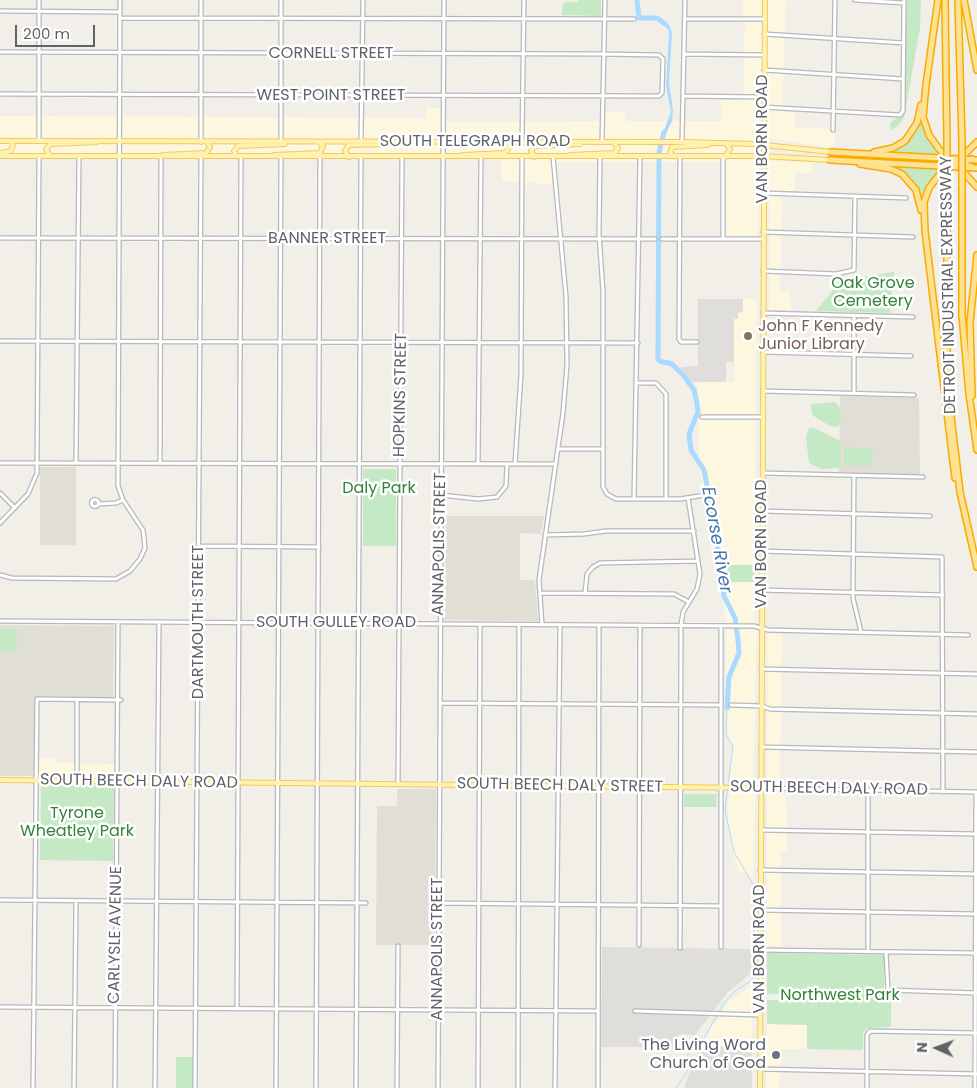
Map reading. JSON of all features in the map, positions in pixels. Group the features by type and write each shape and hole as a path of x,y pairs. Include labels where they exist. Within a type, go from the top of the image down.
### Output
{"highway":[{"path":"938,0 923,111 926,126 934,143 977,187"},
{"name":"DETROIT INDUSTRIAL EXPRESSWAY","path":"945,0 948,390 960,492 977,567"},
{"name":"DETROIT INDUSTRIAL EXPRESSWAY","path":"958,0 962,142 962,315 964,354 977,450"},
{"path":"964,0 977,70"},
{"path":"833,152 885,151 905,141 917,123 926,85"},
{"path":"925,231 926,194 936,177 977,142"},
{"name":"SOUTH TELEGRAPH ROAD","path":"833,152 938,158 954,162"},
{"path":"954,162 974,159"},
{"path":"833,160 891,169 908,179 919,197 925,231 950,447 956,482 960,492"},
{"name":"SOUTH TELEGRAPH ROAD","path":"833,160 938,166 954,162"},
{"path":"954,162 974,167"},
{"path":"975,438 970,322 977,255"}],"main road":[{"name":"VAN BORN ROAD","path":"760,1088 763,473 762,232 765,0"},
{"name":"SOUTH TELEGRAPH ROAD","path":"0,140 120,142 682,142 763,145 833,152"},
{"path":"0,154 11,151 13,144 8,141"},
{"path":"50,156 46,149 51,144 84,144 100,141"},
{"path":"159,157 167,154 206,153 210,147 207,142"},
{"path":"240,157 234,150 238,146 295,142"},
{"path":"264,157 281,154 320,153 323,146 319,142"},
{"path":"349,157 345,151 349,145 382,145 404,142"},
{"path":"453,157 469,154 505,153 509,148 504,142"},
{"path":"535,157 531,151 536,145 571,145 586,142"},
{"path":"559,157 578,154 612,154 618,148 613,142"},
{"path":"674,156 670,150 674,146 698,147 715,143"},
{"path":"724,157 730,150 726,143"},
{"name":"SOUTH TELEGRAPH ROAD","path":"0,154 120,157 763,156 833,160"},
{"name":"SOUTH BEECH DALY ROAD","path":"0,780 318,783"},
{"path":"318,783 439,784"},
{"name":"SOUTH BEECH DALY STREET","path":"439,784 680,787"},
{"name":"SOUTH BEECH DALY ROAD","path":"680,787 761,788"}],"street":[{"path":"39,0 39,141"},
{"path":"0,575 12,578 112,579 126,575 142,555 146,541 143,530 123,500 119,490 120,0"},
{"path":"201,0 201,142"},
{"path":"281,0 281,142"},
{"path":"361,142 363,0"},
{"name":"ANNAPOLIS STREET","path":"438,1088 444,0"},
{"path":"522,142 524,0"},
{"path":"602,142 605,0"},
{"path":"682,142 685,0"},
{"path":"833,130 835,0"},
{"path":"763,107 900,115 903,111 904,2 855,0"},
{"path":"0,11 120,12"},
{"path":"120,18 634,19"},
{"path":"685,19 764,19"},
{"path":"764,34 904,43"},
{"name":"CORNELL STREET","path":"0,52 120,54 603,54 662,56 661,95"},
{"path":"685,54 764,55"},
{"path":"764,70 903,80"},
{"name":"WEST POINT STREET","path":"0,94 120,96 661,95"},
{"path":"684,96 763,97"},
{"path":"0,523 28,494 34,484 36,463 39,156"},
{"path":"76,463 79,156"},
{"path":"680,156 679,342 697,342"},
{"path":"159,157 161,239 160,464"},
{"name":"DARTMOUTH STREET","path":"195,1088 198,901 201,157"},
{"path":"236,1009 240,157"},
{"path":"276,1088 281,157"},
{"path":"316,1088 320,157"},
{"path":"356,1088 361,157"},
{"name":"HOPKINS STREET","path":"398,784 402,157"},
{"path":"478,464 481,343 481,157"},
{"path":"515,464 521,383 522,157"},
{"path":"542,625 539,580 558,449 565,389 567,343 566,296 552,157"},
{"path":"600,157 599,240 603,291 602,483 606,492 616,498 666,499 705,495"},
{"path":"634,499 640,157"},
{"path":"723,239 724,157"},
{"path":"763,192 906,198"},
{"path":"762,271 836,274 853,271 855,196"},
{"path":"762,232 913,237"},
{"name":"BANNER STREET","path":"0,238 655,239"},
{"path":"662,239 762,239"},
{"path":"763,313 912,317"},
{"path":"854,316 854,393"},
{"path":"0,341 638,343"},
{"path":"763,352 911,356"},
{"path":"636,382 656,384 666,394 666,499"},
{"path":"763,391 914,395"},
{"path":"702,417 762,416"},
{"path":"558,449 603,449"},
{"path":"0,463 556,464"},
{"path":"441,495 478,499 497,497 506,486 507,464"},
{"path":"763,473 923,477"},
{"path":"854,475 853,592 855,613 861,632"},
{"path":"0,493 15,508"},
{"path":"680,948 681,626 683,612 699,584 698,561 688,498"},
{"path":"98,504 116,503 123,500"},
{"path":"762,511 930,516"},
{"path":"545,535 584,534 606,530 694,531"},
{"path":"199,546 319,547"},
{"path":"762,551 942,557 943,792"},
{"path":"586,593 586,577 593,567 604,562 698,561"},
{"path":"762,590 943,595"},
{"path":"540,593 674,594 689,602"},
{"name":"SOUTH GULLEY ROAD","path":"0,621 738,626 968,635"},
{"name":"CARLYSLE AVENUE","path":"114,1088 119,700 118,622"},
{"path":"156,1088 159,622"},
{"path":"478,1088 480,624"},
{"path":"518,1088 519,625"},
{"path":"555,1088 560,625"},
{"path":"598,1088 599,625"},
{"path":"639,945 640,625"},
{"path":"721,947 722,626"},
{"path":"761,669 977,674"},
{"path":"34,1088 37,699 119,700"},
{"path":"77,700 77,781"},
{"path":"440,703 721,705"},
{"path":"732,705 761,706 775,709 977,714"},
{"path":"761,747 977,752"},
{"name":"SOUTH BEECH DALY ROAD","path":"761,788 976,792"},
{"path":"868,790 868,951"},
{"path":"975,1088 976,792"},
{"path":"760,830 976,834"},
{"path":"760,870 976,874"},
{"path":"0,900 366,903"},
{"path":"74,1088 76,900"},
{"path":"438,904 720,906"},
{"path":"760,910 976,914"},
{"path":"397,1088 398,946"},
{"path":"760,950 976,953"},
{"path":"886,952 886,988 889,991 976,993"},
{"path":"0,1007 598,1011"},
{"path":"635,1011 760,1015"},
{"path":"867,1088 869,1032 976,1033"},
{"path":"760,1069 976,1074"}],"shaded area":[{"path":"743,0 786,0 782,112 795,112 795,127 835,129 835,146 830,147 758,137 758,237 725,238 721,162 553,162 552,184 502,181 501,157 0,156 0,116 425,118 426,108 440,108 444,121 463,122 602,121 603,111 626,113 626,121 721,121 721,100 743,100 745,22 743,22"},
{"path":"769,161 812,162 813,173 795,173 794,197 782,197 780,291 790,292 791,310 769,310"},
{"path":"698,299 743,299 743,312 738,313 738,319 734,319 734,362 726,362 726,382 692,382 681,370 681,367 698,366"},
{"path":"743,299 757,299 754,623 727,624 699,467 698,382 734,382 734,319 738,312 743,312"},
{"path":"840,396 919,398 920,475 839,472"},
{"path":"40,467 76,467 76,545 40,545"},
{"path":"446,516 544,516 541,534 520,533 520,580 535,580 538,621 445,620"},
{"path":"0,625 114,626 113,697 35,697 35,776 0,776"},
{"path":"757,629 753,780 729,782 733,744 726,734 727,630"},
{"path":"768,633 782,634 780,781 767,781"},
{"path":"38,758 56,758 56,763 115,764 114,778 39,777"},
{"path":"397,789 436,789 435,945 376,945 377,806 397,806"},
{"path":"729,792 755,792 753,878 739,871 733,853 728,825"},
{"path":"767,794 786,795 787,851 781,852 781,946 767,946"},
{"path":"602,947 752,949 751,973 727,993 695,1035 679,1034 677,1047 601,1047"},
{"path":"752,985 752,1047 700,1046 729,1001"},
{"path":"767,1024 807,1025 807,1049 782,1049 779,1088 766,1088"},
{"path":"700,1046 752,1047 752,1088 684,1088"}],"green space":[{"path":"578,0 601,0 601,16 562,15 562,6 566,2 578,2"},
{"path":"907,0 921,0 920,28 904,118 899,125 891,130 890,123 903,113"},
{"path":"920,118 922,118 942,155 889,153 889,151 899,147"},
{"path":"897,167 940,170 930,181 923,199 915,184"},
{"name":"Oak Grove Cemetery","path":"894,272 890,313 816,311 841,280"},
{"path":"834,402 839,406 841,413 841,423 837,427 830,426 812,415 811,404"},
{"path":"809,428 814,428 841,441 841,468 821,469 809,463 806,437"},
{"path":"844,447 873,448 872,466 844,465"},
{"name":"Daly Park","path":"363,469 396,469 396,546 363,546"},
{"path":"724,565 754,565 754,582 728,582"},
{"path":"0,629 17,629 17,652 0,652"},
{"name":"Tyrone Wheatley Park","path":"41,784 114,785 113,861 40,860"},
{"path":"684,794 717,794 716,807 684,807"},
{"name":"Northwest Park","path":"767,953 884,955 884,992 891,995 891,1027 867,1028 863,1034 863,1050 807,1049 807,1025 767,1024 767,1000 782,1000 782,994 767,994"},
{"path":"176,1057 194,1057 194,1088 176,1088"}],"water":[{"path":"661,18 669,25 672,32 669,83 673,110 672,121 664,138 661,138 671,112 666,86 669,34 668,29 659,20"}],"waterway":[{"name":"Ecorse River","path":"637,0 639,18 657,18 665,24"},
{"name":"Ecorse River","path":"664,132 659,153 658,359 672,364 684,376 694,390 697,403 698,412 689,434 691,450 704,470 715,528 724,596 735,618 738,640 739,653 729,677 727,708"},
{"name":"Ecorse River","path":"676,1088 687,1072 688,1053 704,1038 724,1003 735,991 751,981 754,975 754,886 734,852 725,810 733,746 726,734 727,708"}],"place":[{"name":"John F Kennedy Junior Library","path":"748,336"},
{"name":"The Living Word Church of God","path":"776,1055"}]}
